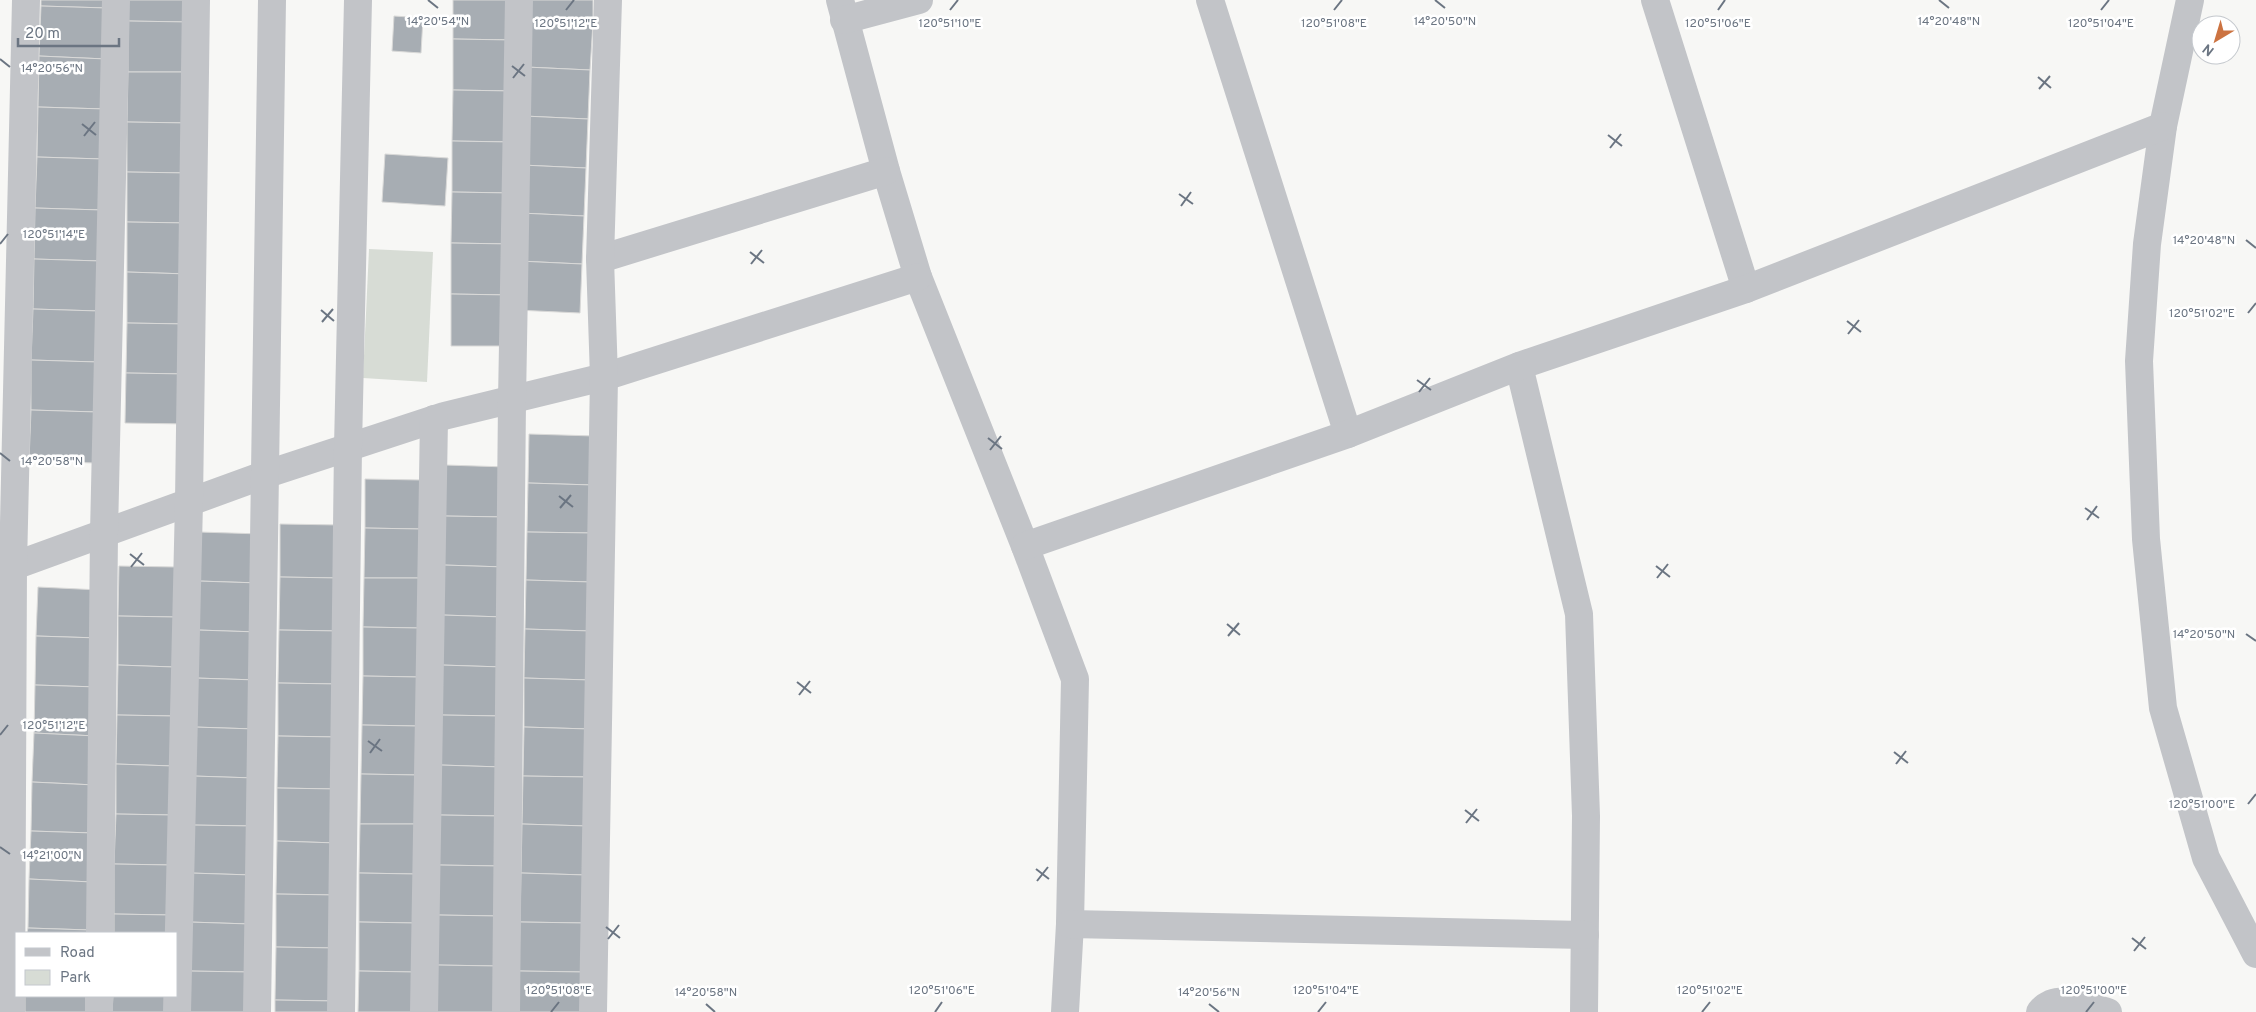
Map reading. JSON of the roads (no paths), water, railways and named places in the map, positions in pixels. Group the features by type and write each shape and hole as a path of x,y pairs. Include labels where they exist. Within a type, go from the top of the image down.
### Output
{"street":[{"path":"11,1012 6,568 26,0"},
{"path":"100,932 104,533 116,0"},
{"path":"178,970 189,502 196,0"},
{"path":"257,1012 272,0"},
{"path":"342,1012 348,447 358,0"},
{"path":"506,1012 512,401 519,0"},
{"path":"594,1012 604,377 600,259 608,0"},
{"path":"919,0 842,10 886,171 918,277 1025,546 1074,679 1070,924 1065,1012"},
{"path":"1210,0 1348,434"},
{"path":"1655,0 1746,289"},
{"path":"2188,2 2163,126 2147,244 2139,361 2146,539 2163,708 2206,858 2256,954"},
{"path":"1025,546 1348,434 1519,366 1746,289 2163,126"},
{"path":"600,259 886,171"},
{"path":"6,568 264,475 348,447 434,420 604,377 918,277"},
{"path":"1519,366 1579,614 1586,816 1584,1012"},
{"path":"424,1012 434,420"},
{"path":"1070,924 1585,935"},
{"path":"99,997 99,1012"},
{"path":"177,997 177,1012"},
{"path":"2040,1012 2051,1002 2062,1000 2108,1012"}]}
